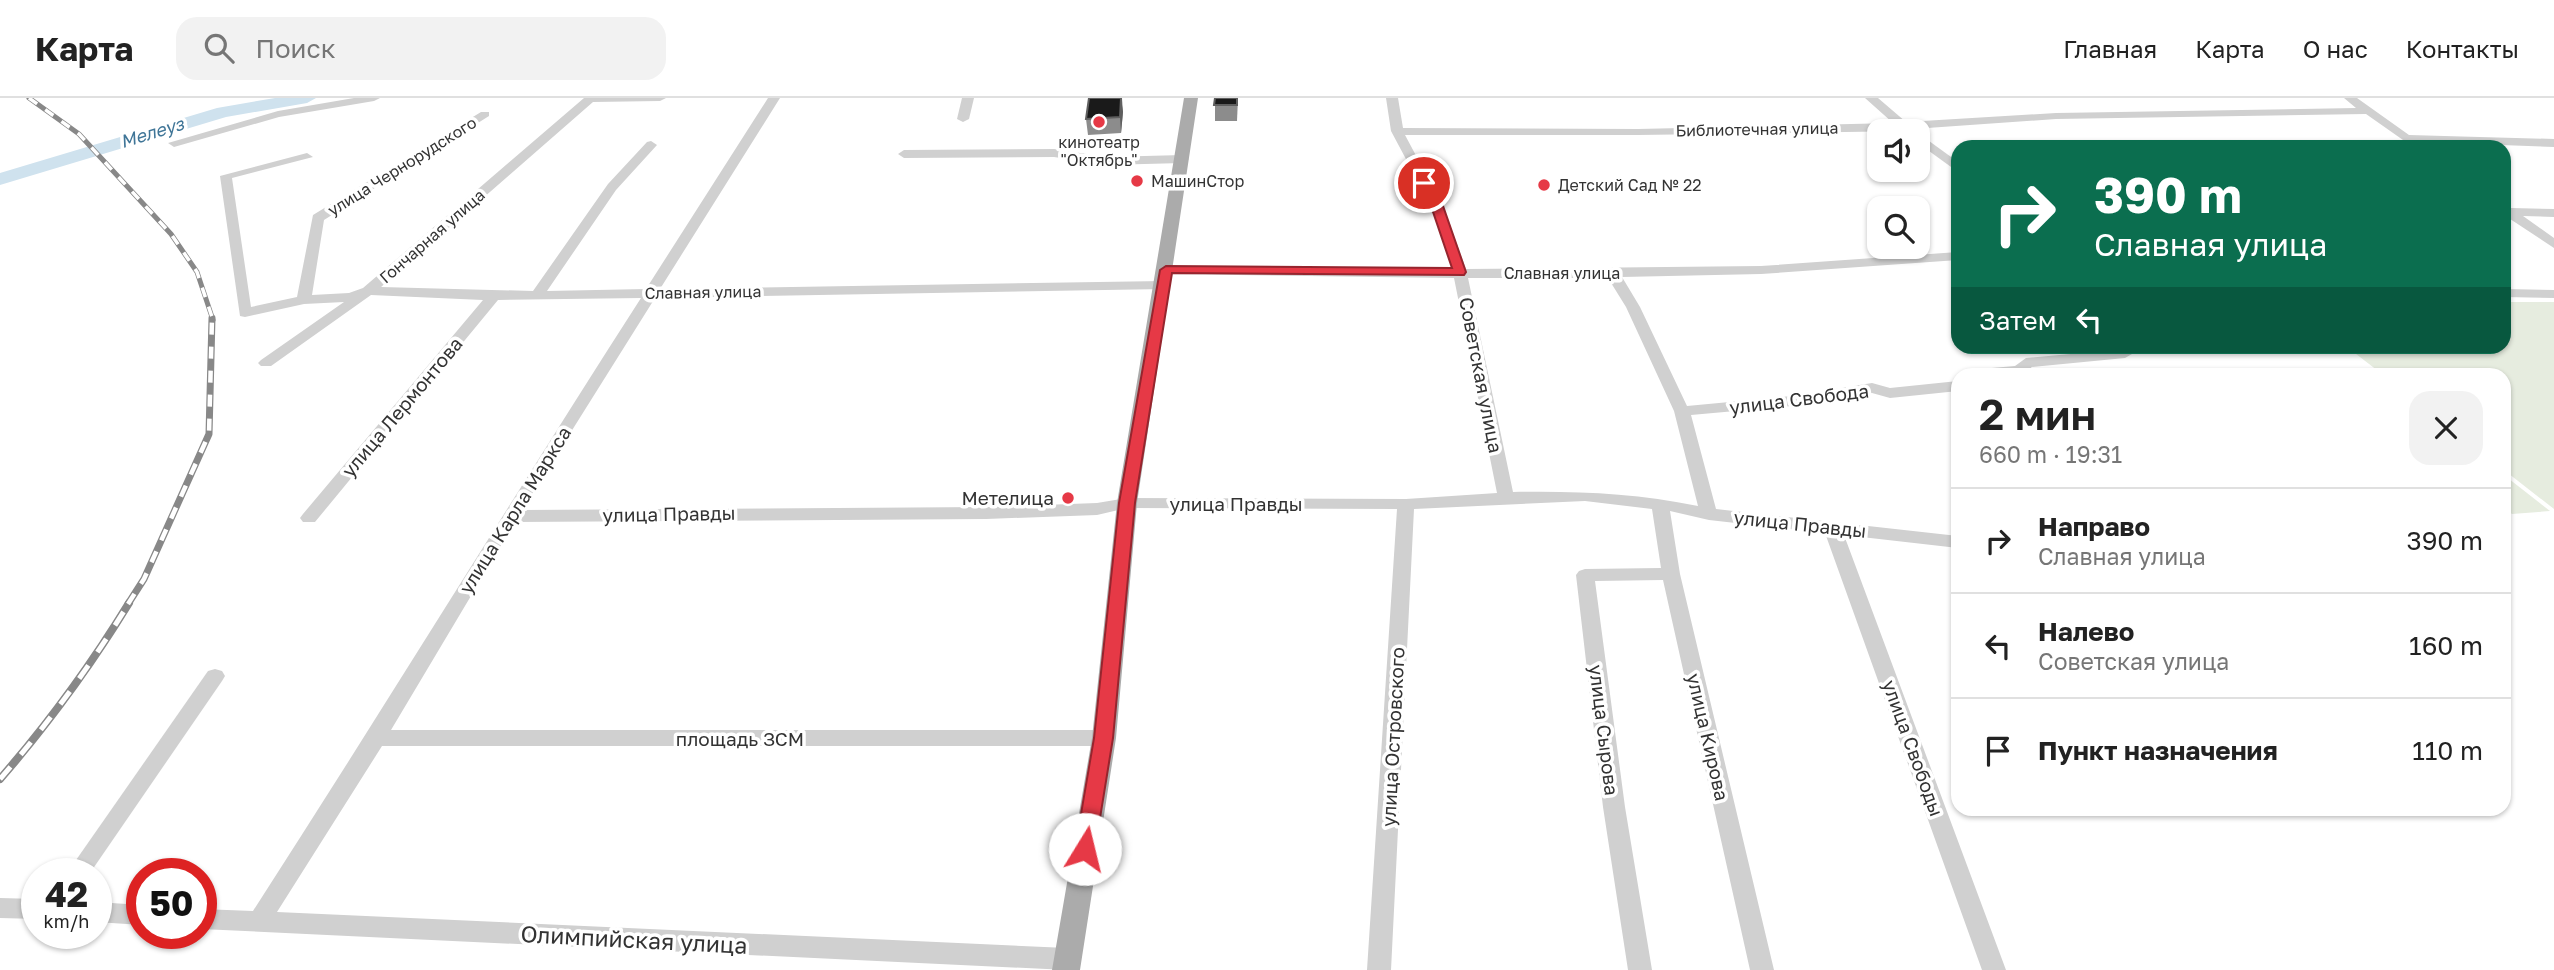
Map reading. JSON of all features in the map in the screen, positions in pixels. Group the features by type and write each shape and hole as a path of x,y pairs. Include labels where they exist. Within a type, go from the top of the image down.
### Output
{"main road":[{"path":"1066,964 1104,738 1127,503 1165,277 1191,98"}],"street":[{"path":"174,142 278,114 374,98"},
{"path":"590,99 660,98"},
{"name":"улица Карла Маркса","path":"258,923 376,738 510,516 774,98"},
{"path":"963,119 968,98"},
{"name":"Советская улица","path":"1392,98 1397,131 1437,206 1460,272 1506,498"},
{"path":"1871,98 1895,119"},
{"path":"2350,98 2408,140"},
{"name":"Гончарная улица","path":"266,363 368,291 590,99"},
{"name":"Библиотечная улица","path":"1930,127 2056,116 2369,111"},
{"name":"улица Чернорудского","path":"304,300 318,218 485,114"},
{"name":"Библиотечная улица","path":"1397,131 1867,129"},
{"path":"2405,138 2465,140"},
{"path":"2511,142 2554,143"},
{"path":"538,294 612,187 651,145"},
{"path":"1930,146 1951,163"},
{"path":"904,154 1045,153 1106,161 1183,159"},
{"name":"Славная улица","path":"307,157 226,176 245,313 304,300 351,297 368,291 494,296 1165,277 1712,271 1903,262 1951,257"},
{"path":"2511,211 2554,213"},
{"path":"2511,214 2554,244"},
{"path":"1612,273 1633,307 1682,411 1709,514"},
{"path":"2511,293 2554,294"},
{"name":"улица Лермонтова","path":"309,518 494,296"},
{"path":"2023,368 2022,366 2026,363 2125,354"},
{"name":"улица Свобода","path":"1682,411 1792,401 1872,388 1891,393 1951,387"},
{"name":"улица Правды","path":"510,516 986,513 1097,509 1127,503 1406,505 1585,496 1660,504 1709,514 1951,541"},
{"name":"улица Кирова","path":"1660,504 1671,575 1762,970"},
{"name":"улица Островского","path":"1379,970 1406,505"},
{"name":"улица Свободы","path":"1832,527 1994,970"},
{"name":"улица Сырова","path":"1640,970 1614,807 1585,575 1671,575"},
{"path":"88,858 215,676"},
{"name":"площадь ЗСМ","path":"376,738 1104,738"},
{"path":"0,908 21,909"},
{"name":"Олимпийская улица","path":"217,920 1066,964"}],"shaded area":[{"path":"2511,302 2554,302 2554,509 2511,475 2511,368 2374,368 2356,354 2511,354"},
{"path":"2511,480 2550,511 2512,514"}],"building":[{"path":"1089,98 1121,98 1120,117 1086,119"},
{"path":"1215,98 1237,98 1237,105 1214,105"}],"waterway":[{"name":"Мелеуз","path":"0,179 223,112 307,98"}],"railway":[{"path":"29,98 79,134 171,234 197,272 213,320"},
{"path":"128,604 144,579 209,434 212,318"},
{"path":"0,779 68,694 129,603"}],"place":[{"name":"кинотеатр \"Октябрь\"","path":"1099,122"},
{"name":"МашинСтор","path":"1137,181"},
{"name":"Детский Сад № 22","path":"1544,185"},
{"name":"Метелица","path":"1068,498"}],"route":[{"path":"1085,849 1104,738 1127,503 1166,270 1460,272 1437,206 1424,183"}]}
